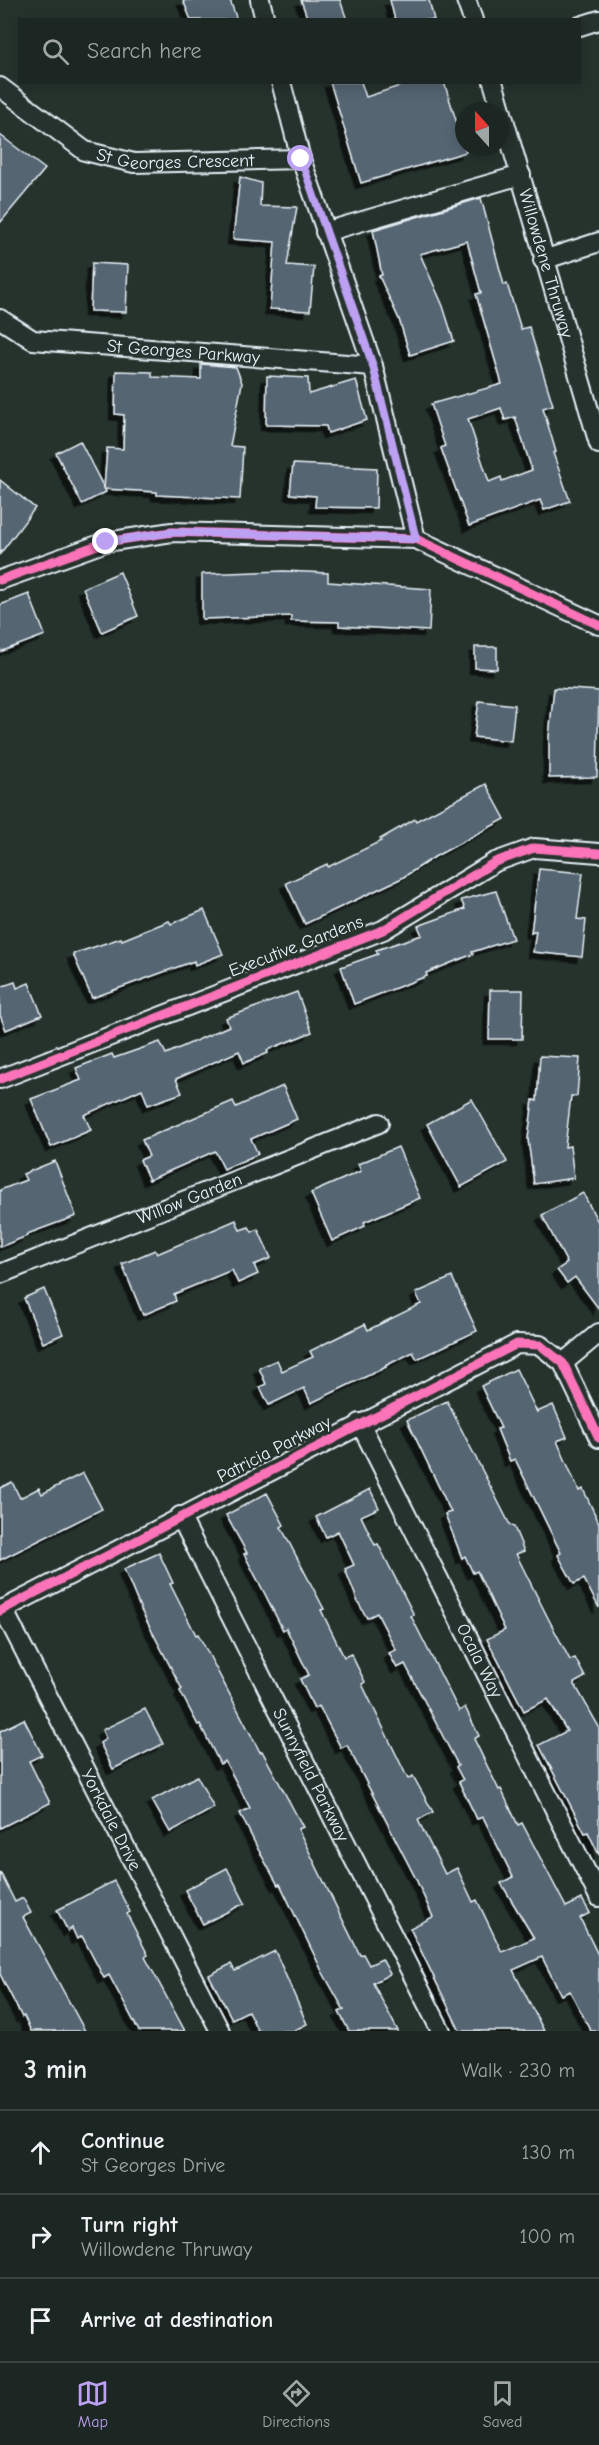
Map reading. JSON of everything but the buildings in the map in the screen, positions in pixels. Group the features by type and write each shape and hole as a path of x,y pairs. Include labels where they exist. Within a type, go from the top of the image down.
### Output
{"street":[{"path":"261,0 265,18"},
{"path":"466,0 472,18"},
{"path":"581,25 599,20"},
{"path":"282,84 301,159 373,366 416,539"},
{"name":"Willowdene Thruway","path":"494,84 521,175 543,261 599,444"},
{"name":"St Georges Crescent","path":"0,87 86,151 134,163 301,159"},
{"path":"325,232 521,175"},
{"path":"543,261 599,242"},
{"name":"St Georges Parkway","path":"0,319 33,340 373,366"},
{"path":"0,580 106,542 172,532 416,539 599,625"},
{"name":"Executive Gardens","path":"0,1079 383,930 495,862 534,848 599,853"},
{"name":"Willow Garden","path":"0,1274 379,1123"},
{"path":"599,1333 563,1363 599,1438"},
{"name":"Patricia Parkway","path":"1,1610 517,1344 540,1345 563,1363"},
{"name":"Ocala Way","path":"360,1423 599,1897"},
{"name":"Sunnyfield Parkway","path":"180,1516 441,2031"},
{"name":"Yorkdale Drive","path":"1,1610 220,2031"}],"cycle path":[{"path":"0,580 106,542 172,532 416,539 599,625"},
{"path":"0,1079 383,930 495,862 534,848 599,853"},
{"path":"0,1611 517,1344 540,1345 563,1363 599,1438"}],"route":[{"path":"106,542 172,532 416,539 373,366 301,159"}]}
